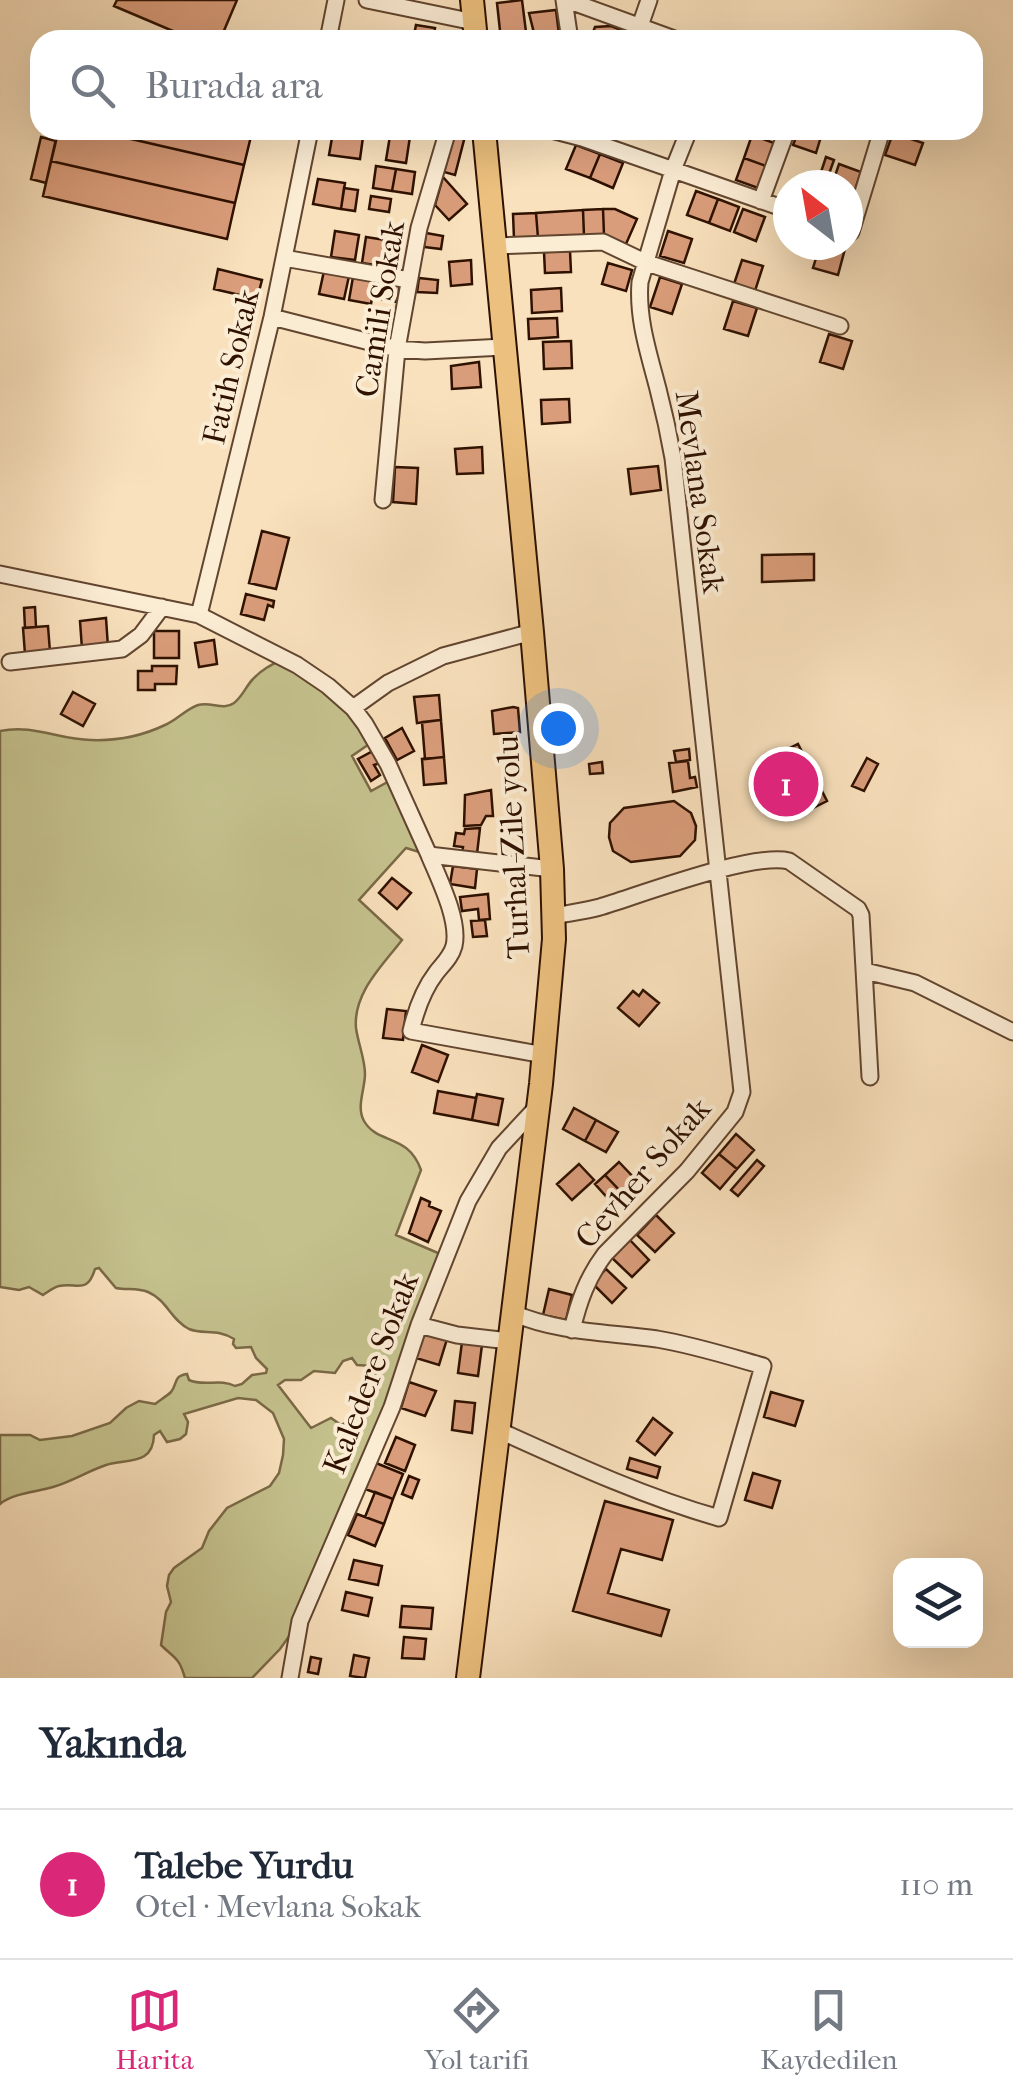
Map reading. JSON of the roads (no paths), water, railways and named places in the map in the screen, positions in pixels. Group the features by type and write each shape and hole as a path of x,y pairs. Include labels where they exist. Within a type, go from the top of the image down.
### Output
{"main road":[{"name":"Turhal-Zile yolu","path":"468,1678 544,1055 554,916 532,632 485,140"}],"street":[{"path":"330,30 336,0"},
{"path":"367,0 474,21"},
{"path":"569,30 566,0 651,30"},
{"path":"640,26 649,0"},
{"name":"Fatih Sokak","path":"199,614 272,316 308,140"},
{"name":"Camili Sokak","path":"383,500 397,349 419,228 445,140"},
{"path":"597,140 773,205"},
{"name":"Mevlana Sokak","path":"685,140 640,282 640,313 672,458 718,871"},
{"path":"761,201 783,140"},
{"path":"863,193 879,140"},
{"path":"494,246 602,242 646,263 840,326"},
{"path":"284,258 409,280"},
{"path":"272,316 397,349 504,348"},
{"path":"0,574 199,614 297,665 354,708 388,764 429,855 450,914 454,941 447,960 425,990 412,1031 544,1055"},
{"path":"10,662 122,649 141,635 162,606"},
{"path":"354,708 388,683 443,656 532,632"},
{"path":"429,855 552,868"},
{"path":"554,916 596,908 718,871 776,859 789,861 858,909 864,926 870,1077"},
{"name":"Cevher Sokak","path":"572,1330 586,1282 605,1254 687,1172 740,1101 742,1078 718,871"},
{"path":"865,971 915,983 1013,1032"},
{"name":"Kaledere Sokak","path":"290,1678 300,1621 392,1407 460,1220 486,1167 515,1128 538,1106"},
{"path":"498,1430 597,1475 670,1504 719,1518 762,1366 660,1340 536,1323 513,1313"},
{"path":"419,1325 456,1335 510,1342"}],"place":[{"name":"Talebe Yurdu","path":"786,784"}]}
